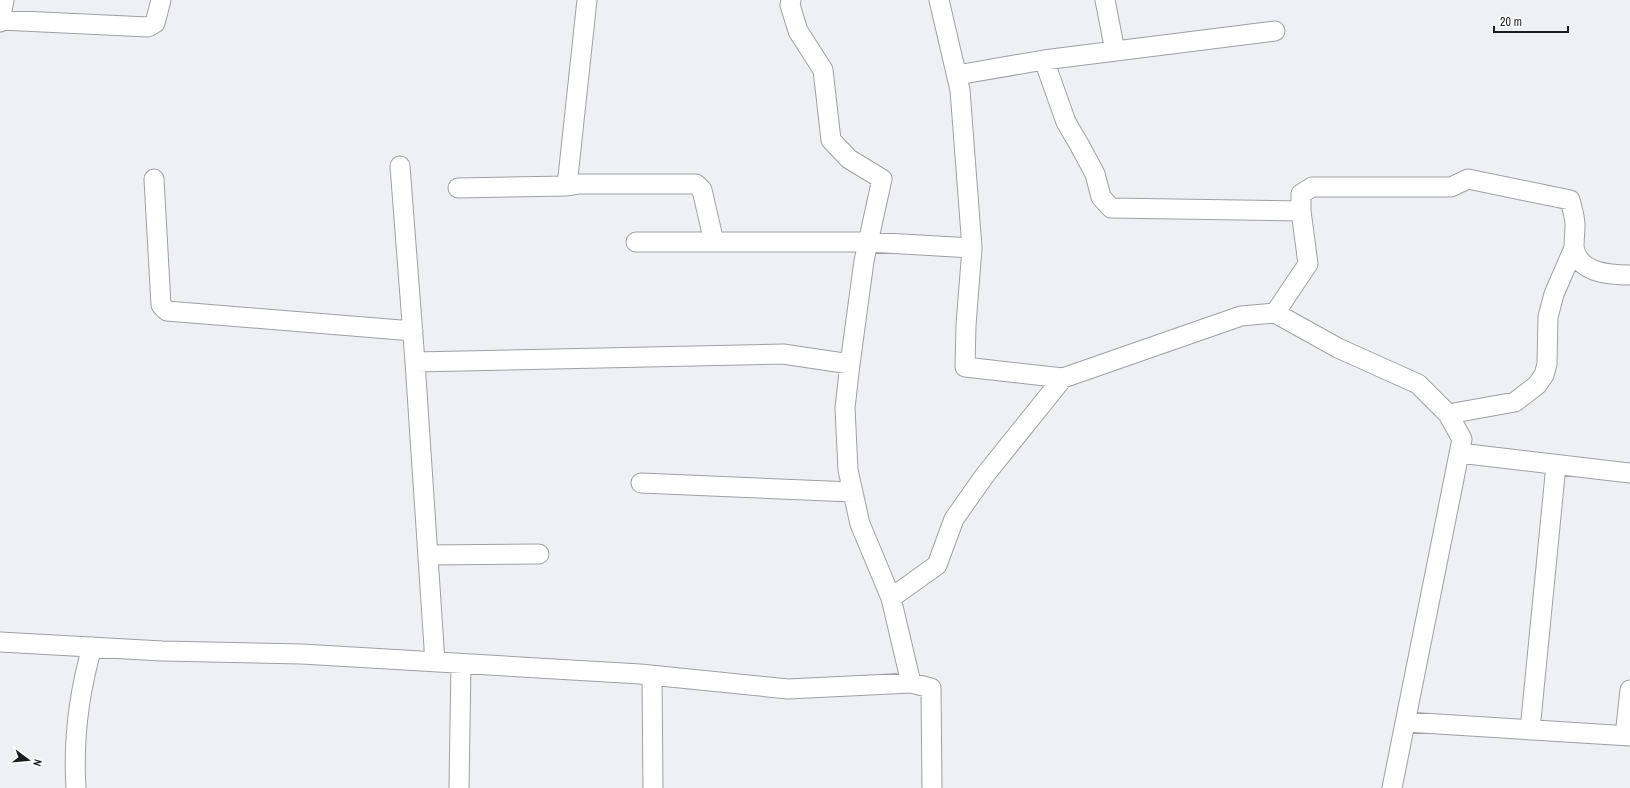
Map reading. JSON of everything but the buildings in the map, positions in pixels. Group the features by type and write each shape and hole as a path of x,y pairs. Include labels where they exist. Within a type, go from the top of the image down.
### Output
{"street":[{"path":"4,0 0,21 148,27 155,23 161,0"},
{"path":"567,186 587,0"},
{"path":"791,0 790,5 798,31 823,70 831,140 849,159 882,179 864,261 850,364 845,408 848,470 860,524 891,598 911,683"},
{"path":"939,0 960,90 972,248 966,325 965,367 1063,378 1241,316 1275,314 1338,348 1418,384 1448,414 1462,440 1392,788"},
{"path":"1105,0 1115,51"},
{"path":"957,75 1044,60 1275,30"},
{"path":"1044,60 1066,122 1095,174 1101,197 1111,208 1302,210"},
{"path":"400,166 435,662"},
{"path":"1275,314 1308,264 1301,194 1312,187 1451,187 1468,178 1570,200 1575,224 1574,248 1554,294 1548,317 1547,364 1544,375 1537,385 1515,402 1448,414"},
{"path":"154,179 160,305 167,311 412,331"},
{"path":"458,188 567,186 578,184 696,184 702,190 714,242"},
{"path":"636,242 868,242 972,248"},
{"path":"1574,248 1582,264 1597,272 1614,275 1630,275"},
{"path":"415,362 783,354 850,364"},
{"path":"891,598 937,564 954,519 985,475 1063,378"},
{"path":"1459,454 1630,473"},
{"path":"1530,730 1556,465"},
{"path":"642,483 852,492"},
{"path":"428,556 539,554"},
{"path":"0,642 162,651 302,654 652,676 788,689 911,683 931,688 932,788"},
{"path":"76,788 75,764 78,716 92,647"},
{"path":"459,788 461,664"},
{"path":"652,676 652,788"},
{"path":"1406,722 1628,736 1630,690"}]}
